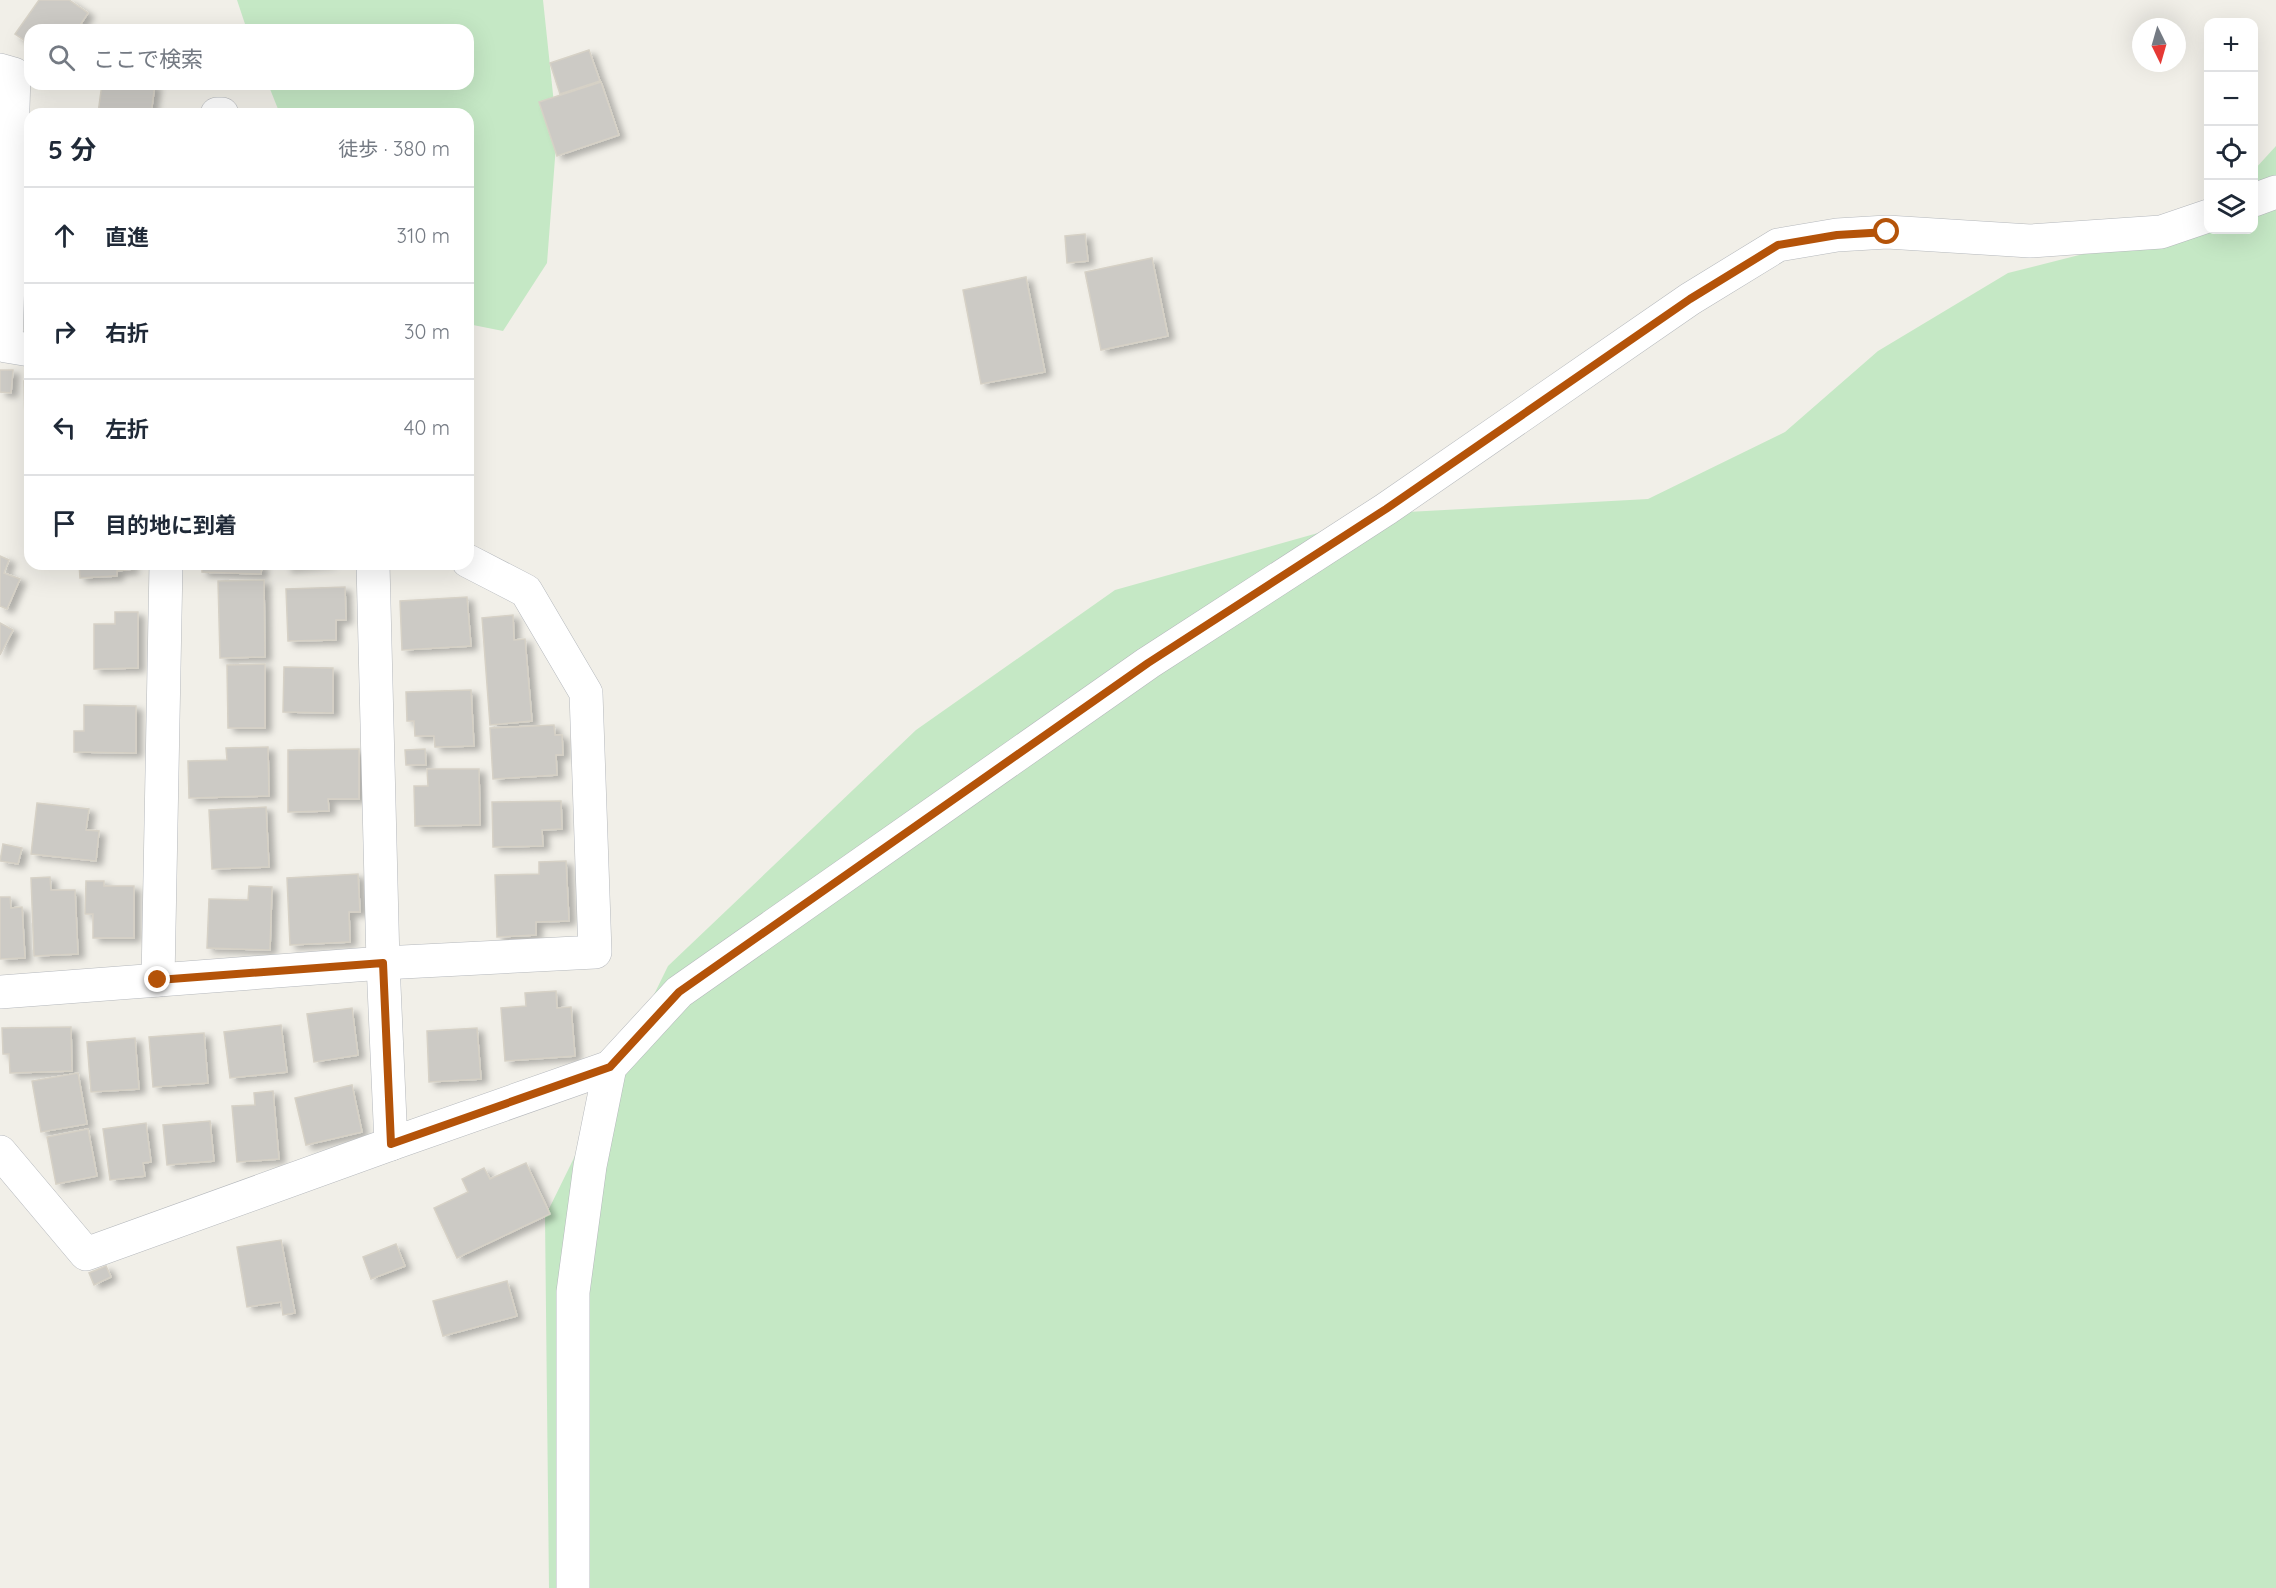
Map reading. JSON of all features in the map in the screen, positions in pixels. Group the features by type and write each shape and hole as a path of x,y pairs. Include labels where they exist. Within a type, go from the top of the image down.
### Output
{"street":[{"path":"0,70 14,74 6,346 24,349"},
{"path":"2258,198 2276,192"},
{"path":"0,1152 86,1254 610,1067 679,992 1148,663 1386,509 1690,299 1778,245 1837,235 1887,232 2030,241 2078,238 2161,232 2204,217"},
{"path":"0,992 383,963 595,952 586,693 525,591 474,564"},
{"path":"158,980 166,570"},
{"path":"373,570 383,963 391,1144"},
{"path":"573,1588 573,1292 590,1166 610,1067"}],"green space":[{"path":"237,0 543,0 557,132 547,263 503,331 474,325 474,108 278,108 270,90 474,90 474,24 245,24"},
{"path":"2276,146 2276,1588 549,1588 545,1217 668,966 916,730 1115,590 1389,513 1648,499 1785,432 1878,351 2008,273 2190,227 2204,228 2204,234 2258,234 2258,166"}],"building":[{"path":"39,0 69,0 88,13 81,24 24,24 24,40 15,34"},
{"path":"589,50 600,81 560,94 550,63"},
{"path":"601,82 619,135 557,156 539,102"},
{"path":"101,90 154,90 152,108 99,108"},
{"path":"1085,234 1088,261 1067,263 1065,236"},
{"path":"1152,258 1168,336 1101,350 1085,272"},
{"path":"1026,277 1045,372 981,384 963,290"},
{"path":"0,370 13,370 11,393 0,392"},
{"path":"0,556 9,560 4,573 20,579 7,609 0,606"},
{"path":"79,570 124,570 117,571 117,576 80,578"},
{"path":"202,570 261,570 261,574 202,572"},
{"path":"264,580 265,657 220,658 218,581"},
{"path":"345,587 346,620 336,620 336,640 288,641 286,589"},
{"path":"467,597 471,646 402,650 400,601"},
{"path":"115,612 138,612 138,668 94,669 94,624 115,624"},
{"path":"513,615 514,640 525,639 532,721 490,725 482,618"},
{"path":"0,623 13,630 0,655"},
{"path":"265,664 265,728 228,728 227,665"},
{"path":"284,667 333,668 333,713 283,712"},
{"path":"471,690 474,746 435,747 434,736 415,736 414,721 407,721 406,692"},
{"path":"84,705 136,706 136,753 74,752 74,731 84,731"},
{"path":"554,725 555,735 562,735 563,755 556,755 557,775 493,779 490,728"},
{"path":"268,747 269,796 189,798 188,761 227,760 226,748"},
{"path":"359,749 359,799 328,799 329,811 288,812 288,750"},
{"path":"425,749 426,765 406,765 405,750"},
{"path":"427,769 479,769 480,825 415,826 414,786 428,786"},
{"path":"561,801 562,829 542,830 543,846 493,847 492,802"},
{"path":"37,803 89,809 86,830 99,831 96,861 31,854"},
{"path":"266,807 269,867 212,869 209,810"},
{"path":"3,844 22,848 18,864 0,861"},
{"path":"566,861 569,921 536,922 536,935 497,937 495,875 539,874 539,862"},
{"path":"358,874 360,912 349,912 350,942 290,945 287,878"},
{"path":"50,877 51,890 75,890 78,954 34,956 31,878"},
{"path":"86,881 104,881 104,886 134,886 134,938 93,938 93,914 85,914"},
{"path":"249,886 272,887 270,950 207,948 209,899 248,900"},
{"path":"0,897 10,897 11,908 22,907 25,958 0,959"},
{"path":"556,991 557,1008 571,1007 575,1056 505,1061 501,1008 526,1006 525,993"},
{"path":"352,1008 358,1055 314,1062 307,1014"},
{"path":"281,1025 287,1072 230,1078 224,1032"},
{"path":"71,1027 72,1071 10,1073 9,1054 3,1054 2,1028"},
{"path":"477,1028 481,1079 429,1082 427,1031"},
{"path":"204,1033 208,1083 153,1087 149,1037"},
{"path":"135,1038 139,1089 91,1092 87,1042"},
{"path":"78,1073 87,1124 41,1132 32,1081"},
{"path":"352,1085 362,1132 306,1145 295,1098"},
{"path":"273,1091 279,1159 237,1162 232,1106 255,1105 254,1093"},
{"path":"210,1121 214,1161 167,1165 163,1125"},
{"path":"146,1123 151,1162 143,1163 145,1176 110,1180 103,1129"},
{"path":"88,1129 97,1176 56,1184 47,1137"},
{"path":"526,1163 550,1214 457,1258 434,1208 468,1192 462,1179 484,1168 490,1179"},
{"path":"281,1240 295,1313 283,1315 281,1302 247,1307 237,1247"},
{"path":"396,1244 405,1266 371,1279 363,1257"},
{"path":"106,1266 111,1277 94,1285 89,1273"},
{"path":"507,1281 517,1316 443,1336 433,1301"}],"route":[{"path":"158,980 383,963 391,1144 610,1067 679,992 1148,663 1386,509 1690,299 1778,245 1837,235 1887,232"}]}
